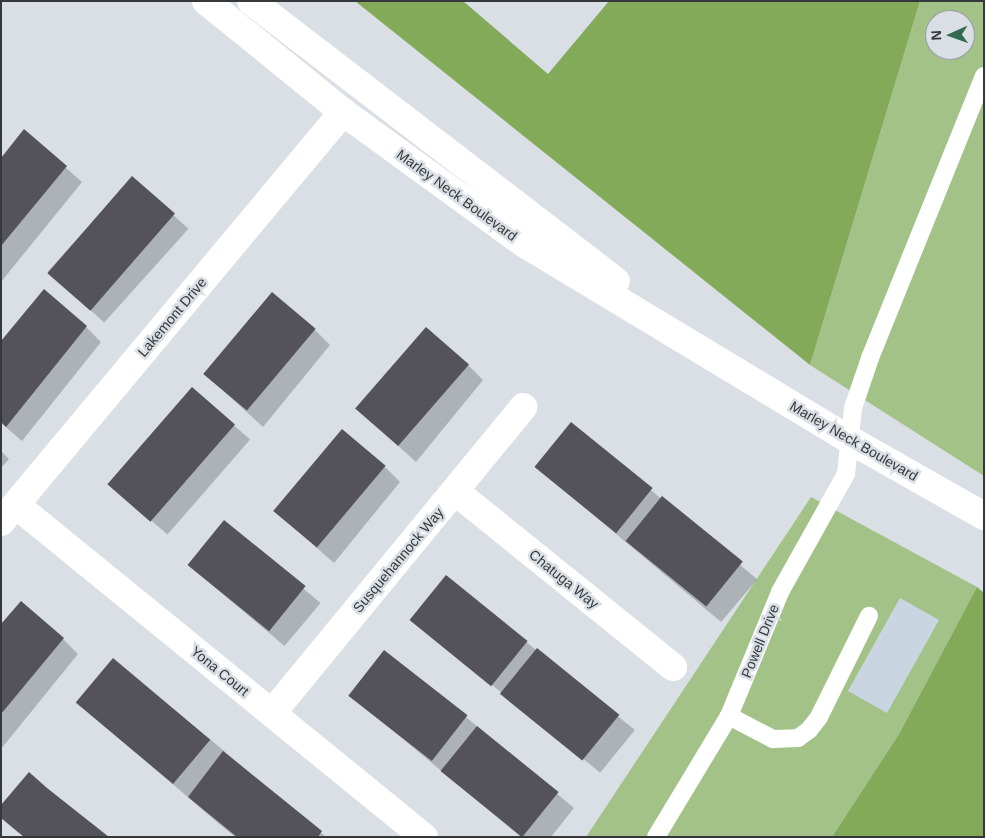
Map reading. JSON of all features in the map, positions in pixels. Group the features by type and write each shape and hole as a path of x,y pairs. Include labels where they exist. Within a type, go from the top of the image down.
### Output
{"street":[{"name":"Marley Neck Boulevard","path":"206,1 343,112 525,244 850,440 984,516"},
{"name":"Marley Neck Boulevard","path":"251,1 725,364"},
{"name":"Lakemont Drive","path":"9,514 343,112"},
{"name":"Susquehannock Way","path":"272,713 456,492 523,407"},
{"name":"Chatuga Way","path":"456,492 673,667"},
{"name":"Yona Court","path":"9,514 272,713 424,837"}],"lane":[{"name":"Powell Drive","path":"656,837 729,716 780,592 846,474 853,408 870,358 984,76"},
{"path":"729,716 773,739 798,738 809,730 819,717 869,616"}],"shaded area":[{"path":"900,598 939,620 887,713 848,692"}],"green space":[{"path":"355,1 463,1 548,74 609,1 920,1 810,365"},
{"path":"920,1 984,1 984,476 810,365"},
{"path":"811,497 977,587 899,734 832,837 586,837","holes":["900,598 939,620 887,713 848,691"]},
{"path":"977,587 984,593 984,837 832,837 899,734"}],"building":[{"path":"24,129 67,166 1,246 1,158"},
{"path":"132,176 175,213 90,311 47,273"},
{"path":"44,289 87,326 6,427 1,422 1,341"},
{"path":"272,292 316,329 247,411 203,374"},
{"path":"426,327 469,364 398,446 355,409"},
{"path":"192,387 235,424 150,522 107,484"},
{"path":"571,422 653,488 616,533 534,467"},
{"path":"342,429 386,466 317,548 273,511"},
{"path":"662,496 743,561 706,607 625,541"},
{"path":"224,520 306,586 269,631 187,565"},
{"path":"446,575 528,641 491,686 409,620"},
{"path":"21,601 64,638 1,714 1,624"},
{"path":"537,648 619,715 582,761 500,694"},
{"path":"384,650 468,715 432,761 348,696"},
{"path":"113,658 210,740 173,784 76,702"},
{"path":"477,726 559,792 522,837 440,771"},
{"path":"223,751 322,831 318,837 237,837 188,797"},
{"path":"29,772 109,837 24,837 1,818 1,805"}]}
